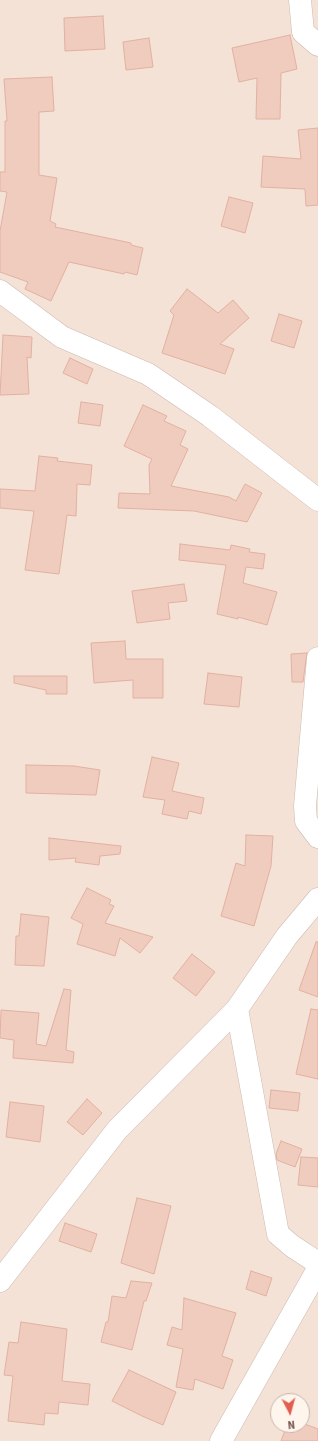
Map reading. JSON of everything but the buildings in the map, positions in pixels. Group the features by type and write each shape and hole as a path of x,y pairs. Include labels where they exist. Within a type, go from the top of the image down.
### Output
{"street":[{"path":"300,0 303,32 318,45"},
{"path":"0,291 62,337 148,374 210,416 318,500"},
{"path":"318,658 305,806 306,821 318,837"},
{"path":"0,1281 117,1130 237,1009 287,936 318,899"},
{"path":"237,1009 278,1234 292,1246 318,1263"},
{"path":"221,1441 318,1269"}],"shaded area":[{"path":"0,0 318,0 318,1441 0,1441"}]}
